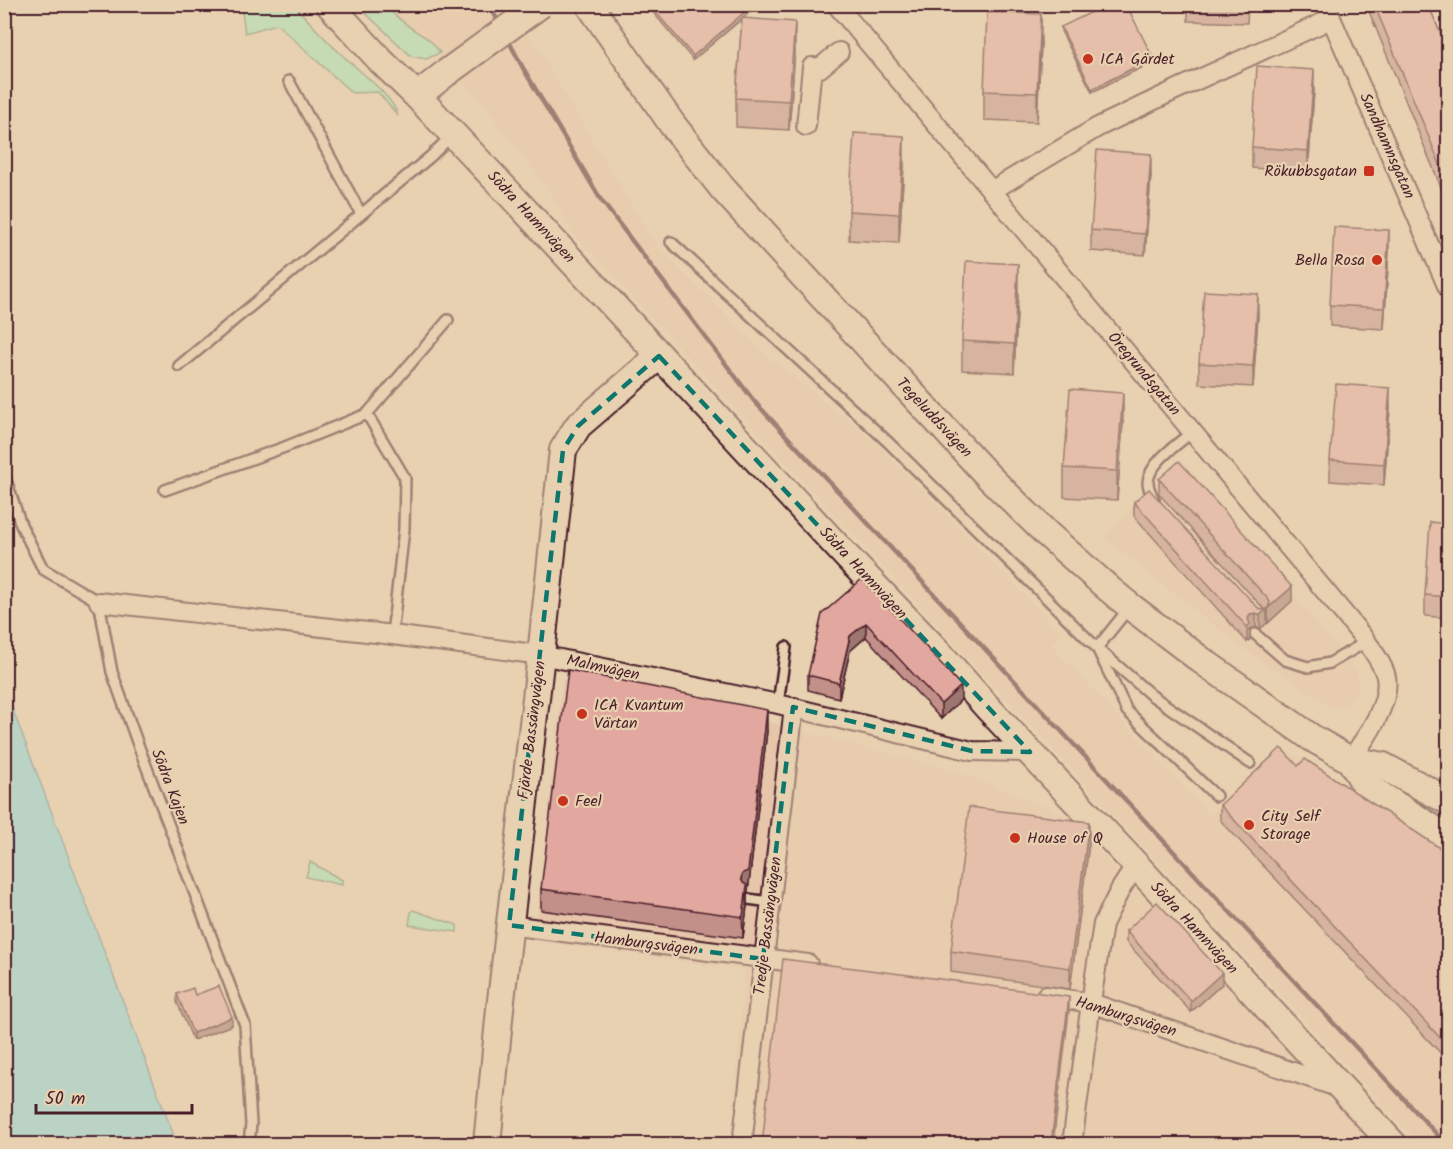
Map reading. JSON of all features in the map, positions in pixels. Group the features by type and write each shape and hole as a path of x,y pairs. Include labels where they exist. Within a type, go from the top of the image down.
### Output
{"main road":[{"name":"Södra Hamnvägen","path":"329,4 848,558 939,652 1393,1144"},
{"path":"417,96 541,4"},
{"name":"Tegeluddsvägen","path":"589,4 672,124 723,189 989,477 1047,534 1131,607 1201,660 1312,738 1350,760 1383,766 1449,801"},
{"name":"Fjärde Bassängvägen","path":"487,1144 509,925 563,450 578,426 659,356"},
{"name":"Tegeluddsvägen","path":"1350,760 1366,786 1449,838"}],"street":[{"name":"Öregrundsgatan","path":"836,4 1366,642 1383,666 1387,690 1384,701 1372,727 1350,760"},
{"path":"991,191 1098,127 1328,12"},
{"name":"Sandhamnsgatan","path":"1328,12 1449,288"},
{"path":"806,126 812,67 820,68 838,52"},
{"name":"Malmvägen","path":"99,602 392,635 541,655 786,706 972,751 1030,752"},
{"name":"Tredje Bassängvägen","path":"742,1144 770,902 786,706"},
{"path":"1072,1144 1103,924 1136,865"},
{"name":"Hamburgsvägen","path":"509,925 826,967"},
{"name":"Hamburgsvägen","path":"1028,994 1091,1003 1342,1088"}],"lane":[{"path":"289,81 361,214"},
{"path":"179,366 431,156 453,134"},
{"path":"671,242 888,442 1097,648 1151,694 1250,763"},
{"path":"165,490 285,447 368,414 448,320"},
{"path":"368,414 405,478 404,529 392,635"},
{"path":"1161,507 1152,497 1148,482 1154,466 1192,432"},
{"path":"4,474 21,525 43,569 99,602"},
{"name":"Södra Kajen","path":"99,602 112,672 245,1025 251,1124 249,1144"},
{"path":"1097,648 1131,607"},
{"path":"1255,634 1285,660 1308,667 1330,663 1366,642"},
{"path":"786,647 786,706"},
{"path":"1097,648 1127,711 1216,796"},
{"path":"748,899 770,902"}],"highlighted area":[{"path":"659,356 1030,752 972,751 793,707 763,959 509,925 563,450 578,426"}],"shaded area":[{"path":"357,5 511,5 656,245 765,354 880,447 1062,634 1051,645 1210,816 1283,748 1448,852 1448,1144 1420,1144 574,235 545,184 481,102 438,54 426,59 411,56"},
{"path":"1182,460 1357,671 1359,688 1347,706 1333,708 1245,650 1103,537"},
{"path":"563,679 768,722 958,772 1063,814 1378,1144 731,1144 745,970 535,941"}],"green space":[{"path":"241,5 294,5 327,41 382,91 398,116 378,92 352,93 277,24 245,33"},
{"path":"357,5 383,5 431,42 440,53 426,59 411,56"},
{"path":"310,862 342,880 342,885 306,877"},
{"path":"413,910 457,925 457,932 409,925"}],"water":[{"path":"5,689 177,1144 5,1144"}],"building":[{"path":"649,4 754,4 693,56"},
{"path":"1108,4 1126,4 1153,58 1092,89 1061,27"},
{"path":"1374,4 1428,4 1449,54 1449,186"},
{"path":"987,12 1041,14 1037,93 984,91"},
{"path":"742,18 795,22 789,101 736,98"},
{"path":"1257,66 1314,70 1308,151 1252,147"},
{"path":"854,133 904,136 899,214 849,211"},
{"path":"1097,150 1151,154 1145,234 1091,230"},
{"path":"1334,227 1389,230 1384,308 1330,305"},
{"path":"966,261 1018,264 1014,344 962,341"},
{"path":"1204,291 1258,294 1253,366 1199,363"},
{"path":"1336,384 1390,388 1384,464 1330,460"},
{"path":"1070,389 1123,393 1117,471 1064,468"},
{"path":"1179,461 1292,587 1268,608 1270,602 1268,599 1159,479"},
{"path":"1149,489 1258,608 1267,609 1260,615 1250,614 1248,619 1250,624 1247,627 1134,502"},
{"path":"1430,522 1449,524 1449,597 1425,595"},
{"path":"862,579 961,686 941,704 866,623 850,636 839,683 808,675 822,614"},
{"path":"568,670 767,710 748,871 743,873 741,878 747,885 743,917 541,889"},
{"path":"1281,748 1298,766 1305,759 1449,854 1449,1047 1220,805"},
{"path":"969,807 1089,822 1070,968 951,951"},
{"path":"1157,902 1222,973 1191,1001 1126,931"},
{"path":"783,959 1069,997 1051,1144 762,1144"},
{"path":"219,986 232,1017 193,1033 177,994 193,988 195,995"}],"railway":[{"path":"489,4 523,68 601,200 754,401 1446,1144"}],"place":[{"name":"ICA Gärdet","path":"1088,59"},
{"name":"Rökubbsgatan","path":"1369,171"},
{"name":"Bella Rosa","path":"1377,260"},
{"name":"ICA Kvantum Värtan","path":"582,714"},
{"name":"Feel","path":"563,801"},
{"name":"City Self Storage","path":"1249,825"},
{"name":"House of Q","path":"1015,838"}]}
